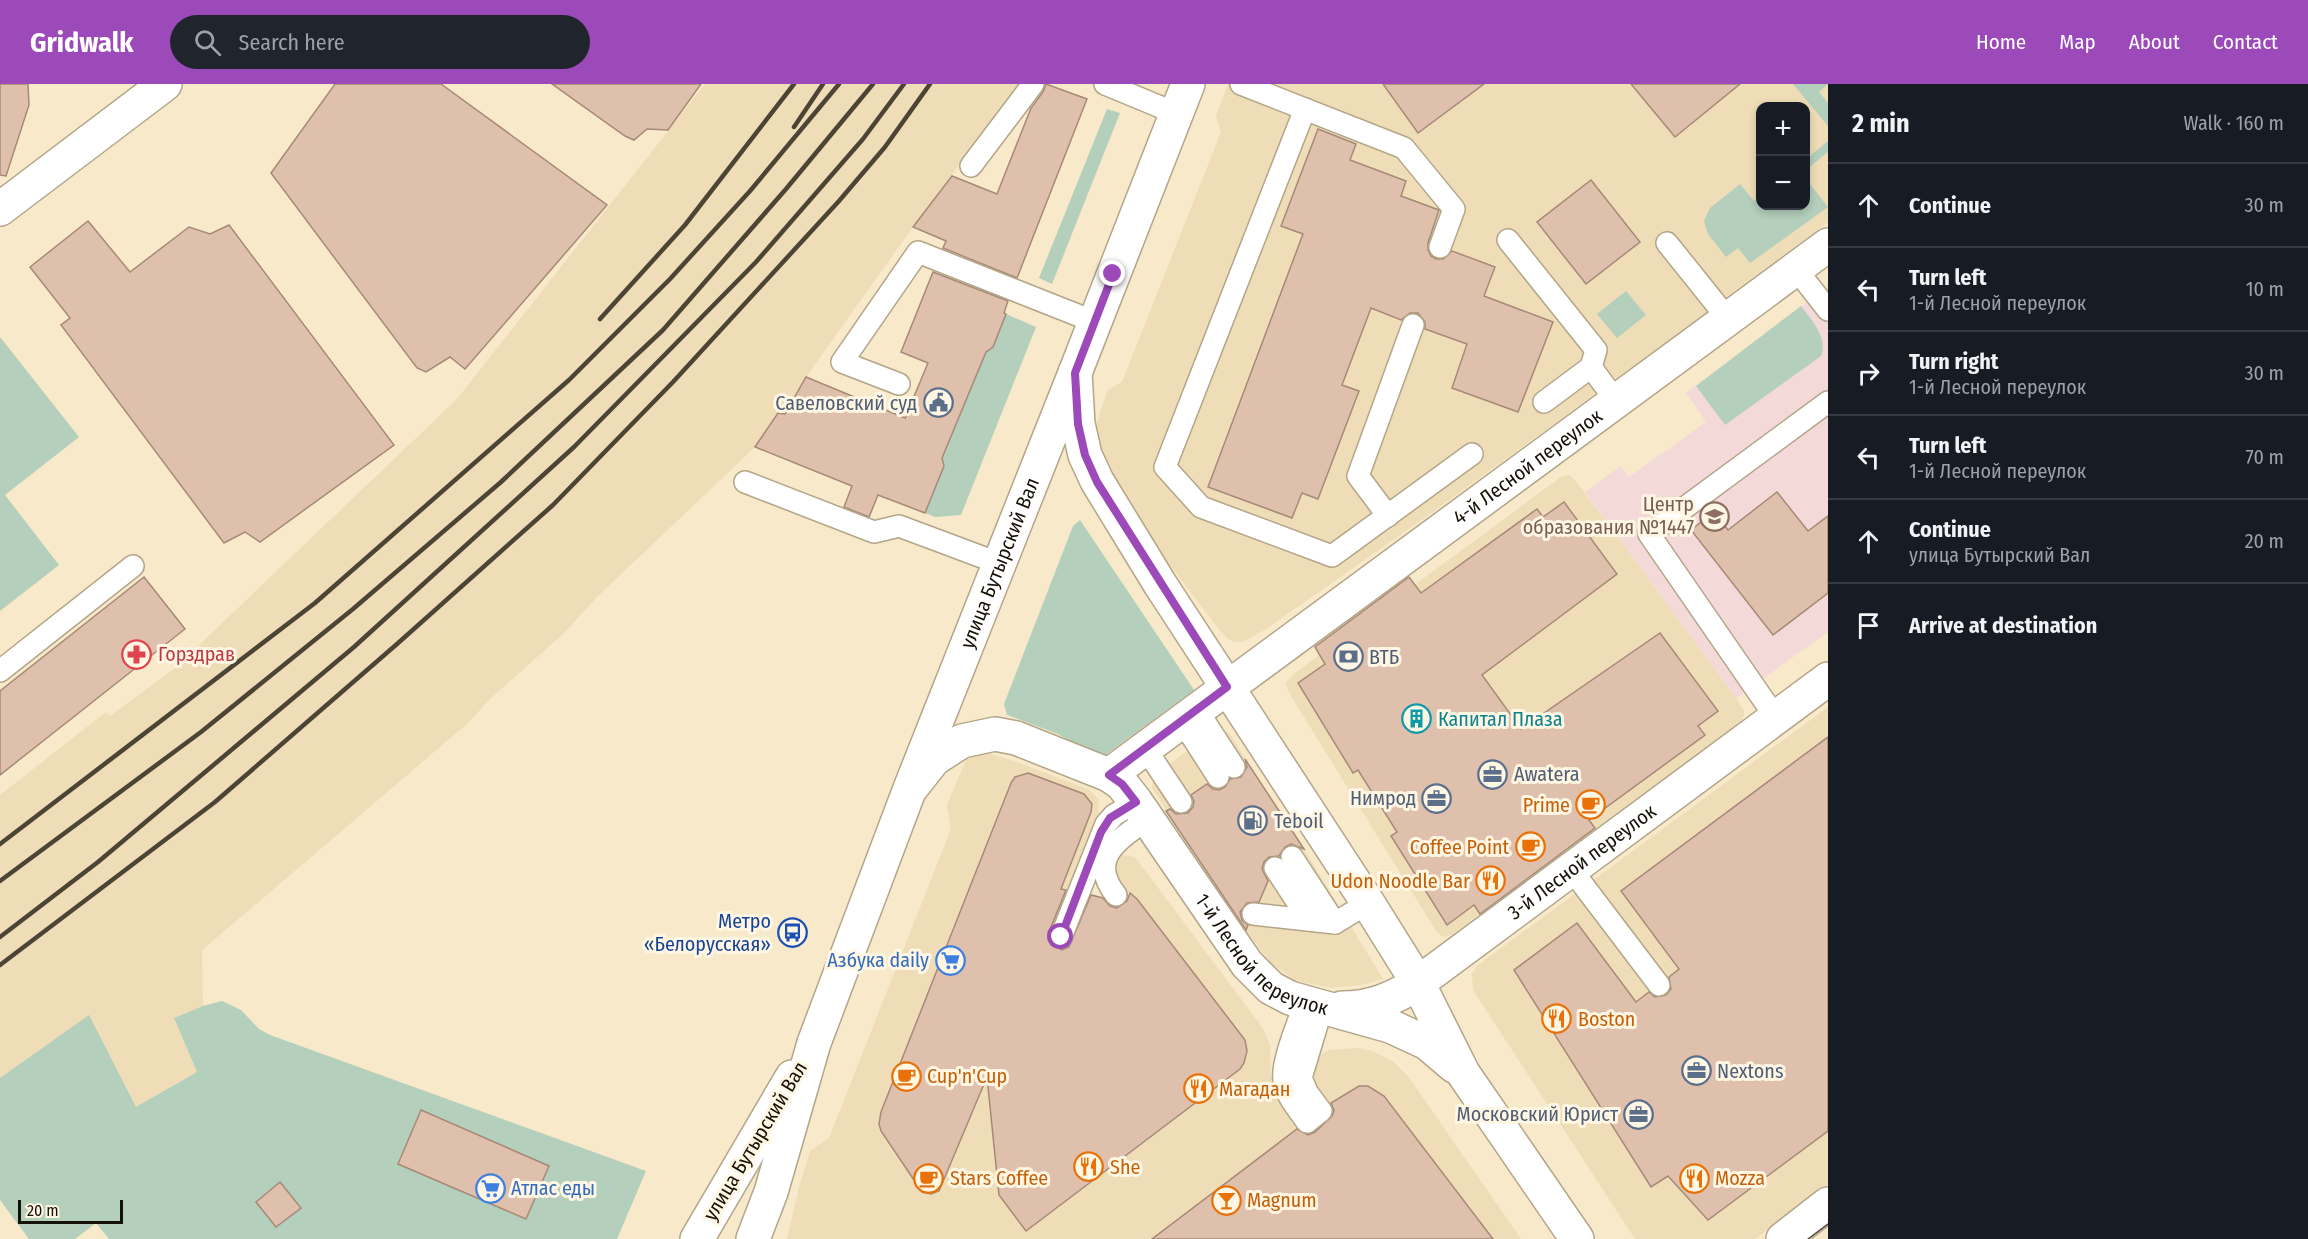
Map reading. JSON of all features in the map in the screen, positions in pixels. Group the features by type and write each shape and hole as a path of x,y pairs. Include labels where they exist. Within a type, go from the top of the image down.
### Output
{"street":[{"path":"0,209 165,84"},
{"name":"улица Бутырский Вал","path":"753,1239 771,1192 814,1042 909,791 1181,99"},
{"name":"4-й Лесной переулок","path":"1227,687 1828,245"},
{"name":"1-й Лесной переулок","path":"1075,373 1078,424 1085,455 1097,482 1418,983 1463,1073 1577,1239"},
{"name":"3-й Лесной переулок","path":"1313,1005 1347,1008 1381,1003 1396,997 1828,679"},
{"path":"1109,775 1227,687"},
{"name":"1-й Лесной переулок","path":"909,791 934,759 962,741 995,734 1016,738 1109,775 1122,784 1142,810 1247,964 1271,988 1290,998 1390,1026 1426,1043 1463,1073"},
{"name":"улица Бутырский Вал","path":"697,1239 766,1119 814,1042"},
{"path":"1783,1239 1828,1204"}],"lane":[{"path":"972,166 1032,84"},
{"path":"1105,84 1181,99"},
{"path":"1241,84 1404,148 1454,209 1440,247"},
{"path":"1305,109 1165,467 1201,507 1332,556 1472,454"},
{"path":"1508,240 1596,350 1591,367 1544,402"},
{"path":"1667,243 1728,319"},
{"path":"899,384 842,362 918,252 1095,322"},
{"path":"1796,269 1828,310"},
{"path":"1388,516 1358,476 1413,324"},
{"path":"1591,367 1616,401"},
{"path":"1776,718 1649,534 1828,402"},
{"path":"745,482 874,532 899,526 998,563"},
{"path":"0,671 133,566"},
{"path":"1190,716 1226,772"},
{"path":"1146,748 1181,802"},
{"path":"1061,937 1101,832 1110,818 1142,810"},
{"path":"1084,876 1112,900 1104,871 1109,854 1117,840 1142,810"},
{"path":"1309,920 1284,862 1335,923"},
{"path":"1571,868 1659,985"},
{"path":"1253,914 1335,923 1368,903"}],"shaded area":[{"path":"705,84 1019,84 806,377 785,414 778,413 755,447 597,597 564,633 490,699 467,724 202,950 203,1006 174,1018 197,1072 136,1108 0,1078 0,795 106,712 110,716 201,649 199,645 457,399"},
{"path":"1228,84 1828,84 1828,222 1423,519 1266,629 1245,641 1236,642 1228,639 1221,632 1133,517 1094,451 1093,432 1108,390 1122,382 1221,132 1216,116"},
{"name":"Центр образования №1447","path":"1828,286 1828,632 1736,698 1585,492 1621,466 1629,477 1706,422 1686,393"},
{"name":"Капитал Плаза","path":"1569,475 1620,540 1736,698 1744,711 1744,716 1740,723 1451,935 1443,937 1436,931 1288,691 1286,683 1295,673 1561,477"},
{"path":"1828,707 1828,1184 1755,1239 1635,1239 1473,990 1472,974 1477,966"},
{"path":"1217,730 1229,733 1304,849 1383,979 1361,985 1332,988 1297,981 1271,963 1247,932 1152,788 1154,775"},
{"path":"991,754 1017,762 1090,790 1099,800 1098,814 1051,936 1082,948 1105,915 1111,899 1123,893 1130,894 1115,875 1114,867 1118,859 1124,855 1135,857 1262,1027 1270,1044 1271,1076 1277,1093 1314,1087 1311,1077 1316,1058 1329,1050 1358,1048 1372,1051 1394,1062 1408,1076 1521,1239 787,1239 810,1151 829,1138 951,829 947,805 965,762 972,756"}],"green space":[{"path":"1793,84 1828,84 1819,92 1828,103 1828,126 1810,102"},
{"path":"1107,109 1120,113 1052,284 1039,278"},
{"path":"1828,141 1828,152 1810,167 1810,156"},
{"path":"1740,184 1754,201 1756,199 1756,210 1810,210 1810,184 1828,207 1750,263 1738,248 1726,257 1708,234 1704,221 1710,208"},
{"path":"1626,291 1646,315 1617,338 1597,314"},
{"path":"1801,306 1821,336 1823,349 1821,356 1725,425 1696,386"},
{"path":"1006,314 1036,327 961,515 935,517 925,513 944,466 942,458 985,352 993,347"},
{"path":"0,337 79,437 5,495 59,565 0,611"},
{"path":"1080,520 1194,690 1101,758 1058,734 1007,715 1004,704 1073,526"},
{"path":"222,1001 241,1010 259,1029 270,1035 646,1171 617,1239 109,1239 96,1223 75,1239 29,1239 0,1200 0,1078 89,1015 136,1107 197,1072 174,1018"}],"building":[{"path":"0,84 28,84 29,105 6,176 0,175"},
{"path":"335,84 441,84 607,205 465,369 450,357 426,372 417,368 271,173"},
{"path":"552,84 701,84 668,130 647,129 634,140"},
{"path":"1046,84 1087,99 1017,278 943,248 946,241 913,227 952,176 997,194 1031,108"},
{"path":"1383,84 1484,84 1418,133"},
{"path":"1631,84 1740,84 1675,137"},
{"path":"1318,129 1356,144 1350,160 1406,181 1401,196 1439,210 1428,243 1431,256 1443,259 1452,251 1495,267 1484,296 1553,322 1518,412 1452,388 1467,344 1425,329 1425,322 1418,313 1410,313 1401,320 1371,308 1342,385 1359,391 1318,499 1302,493 1292,518 1208,487 1303,234 1281,226"},
{"path":"1591,180 1640,242 1586,284 1537,222"},
{"path":"88,221 130,272 189,227 210,234 229,225 394,445 260,542 245,532 224,543 61,325 70,318 30,267"},
{"name":"Савеловский cуд","path":"933,272 1008,301 1004,313 1006,314 993,347 986,352 942,458 944,466 925,513 878,495 869,517 844,507 852,486 755,447 778,413 785,414 806,377 905,418 928,363 901,352"},
{"path":"1777,492 1808,531 1828,516 1828,593 1773,635 1691,530 1714,512 1728,530"},
{"name":"Капитал Плаза","path":"1564,502 1617,574 1482,675 1521,729 1660,633 1718,711 1698,726 1705,735 1589,820 1595,828 1480,914 1474,905 1447,925 1391,836 1397,832 1358,770 1353,773 1298,683 1325,664 1315,647 1409,577 1421,593 1537,509 1543,517"},
{"path":"144,577 185,629 0,775 0,691"},
{"path":"1828,737 1828,1131 1708,1220 1668,1176 1651,1187 1514,970 1577,923 1636,1002 1649,992 1655,997 1666,995 1671,989 1669,977 1679,969 1621,891"},
{"path":"1245,759 1304,849 1291,844 1285,847 1279,856 1269,857 1264,862 1262,869 1268,881 1259,902 1247,903 1240,912 1242,920 1248,925 1246,930 1166,811 1170,809 1176,814 1188,813 1194,801 1191,795 1207,784 1219,790 1225,787 1230,779 1241,777 1247,767"},
{"path":"1028,773 1084,794 1092,804 1091,812 1061,889 1066,890 1049,932 1051,945 1062,950 1069,947 1091,895 1103,898 1110,906 1117,908 1127,901 1130,893 1137,899 1245,1040 1247,1051 1240,1069 1026,1231 999,1195 987,1077 939,1191 931,1194 922,1192 881,1131 879,1124 881,1112 1011,783 1015,777"},
{"path":"1359,1086 1368,1086 1384,1096 1493,1239 1152,1239 1297,1129 1308,1135 1315,1132 1332,1116 1334,1110 1331,1103"},
{"path":"421,1110 549,1166 526,1219 398,1164"},
{"path":"280,1182 301,1208 276,1227 256,1202"}],"tram line":[{"path":"1808,1239 1828,1224"}],"railway":[{"path":"600,319 685,225 794,84"},
{"path":"794,127 823,84"},
{"path":"0,844 315,603 569,380 670,279 750,191 839,84"},
{"path":"0,881 201,732 353,609 501,482 663,330 786,189 873,84"},
{"path":"0,937 98,862 354,647 574,447 756,262 863,139 904,84"},
{"path":"0,965 215,802 553,505 673,382 839,201 885,147 930,84"}],"place":[{"name":"Савеловский cуд","path":"938,403"},
{"name":"Центр образования №1447","path":"1715,516"},
{"name":"Горздрав","path":"137,654"},
{"name":"ВТБ","path":"1348,657"},
{"name":"Капитал Плаза","path":"1417,719"},
{"name":"Awatera","path":"1493,774"},
{"name":"Нимрод","path":"1437,798"},
{"name":"Prime","path":"1591,805"},
{"name":"Teboil","path":"1253,821"},
{"name":"Coffee Point","path":"1530,847"},
{"name":"Udon Noodle Bar","path":"1491,881"},
{"name":"Метро «Белорусская»","path":"792,932"},
{"name":"Азбука daily","path":"950,960"},
{"name":"Boston","path":"1557,1019"},
{"name":"Nextons","path":"1696,1071"},
{"name":"Cup'n'Cup","path":"906,1076"},
{"name":"Магадан","path":"1198,1089"},
{"name":"Московский Юрист","path":"1639,1114"},
{"name":"She","path":"1089,1167"},
{"name":"Stars Coffee","path":"929,1178"},
{"name":"Mozza","path":"1694,1178"},
{"name":"Атлас еды","path":"490,1188"},
{"name":"Magnum","path":"1226,1200"}],"route":[{"path":"1061,937 1101,832 1110,818 1136,802 1122,784 1109,775 1227,687 1097,482 1085,455 1078,424 1075,373 1113,274"}]}
